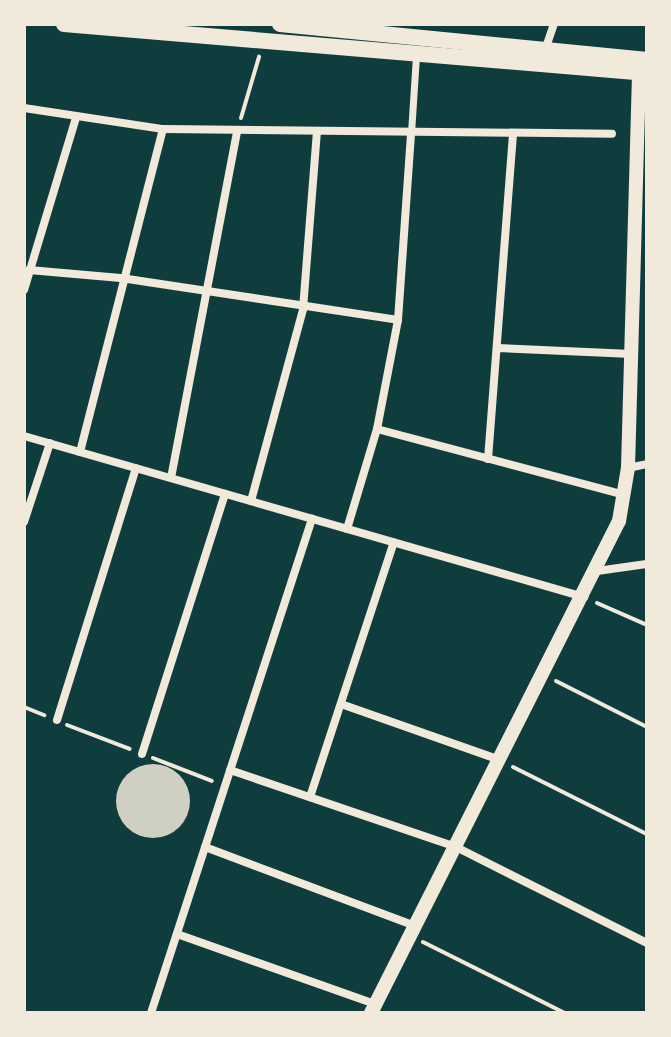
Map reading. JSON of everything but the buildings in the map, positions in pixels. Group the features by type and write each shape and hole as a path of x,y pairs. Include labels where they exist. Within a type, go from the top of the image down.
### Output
{"main road":[{"path":"64,24 263,44 416,55 543,57"},
{"path":"280,24 417,37 543,57 644,68"}],"street":[{"path":"231,41 237,24"},
{"path":"543,57 554,24"},
{"path":"347,529 377,429 398,320 417,37"},
{"path":"177,934 373,1008 597,571 625,495 644,68"},
{"path":"24,108 163,129 612,134"},
{"path":"24,290 76,118"},
{"path":"80,452 121,278 163,129"},
{"path":"171,478 209,293 237,131"},
{"path":"251,501 303,309 317,132"},
{"path":"488,459 513,133"},
{"path":"29,270 121,278 303,309 398,320"},
{"path":"497,348 632,354"},
{"path":"377,429 625,495"},
{"path":"24,436 584,597"},
{"path":"24,522 50,443"},
{"path":"628,468 647,464"},
{"path":"57,720 136,468"},
{"path":"142,754 225,494"},
{"path":"151,1013 312,519"},
{"path":"310,797 394,542"},
{"path":"597,571 647,564"},
{"path":"341,704 500,760"},
{"path":"230,770 456,847 647,943"},
{"path":"205,847 413,931"}],"path":[{"path":"237,131 263,44"},
{"path":"584,597 647,625"},
{"path":"544,675 647,727"},
{"path":"24,707 225,787"},
{"path":"500,760 647,834"},
{"path":"413,931 565,1013"}]}
